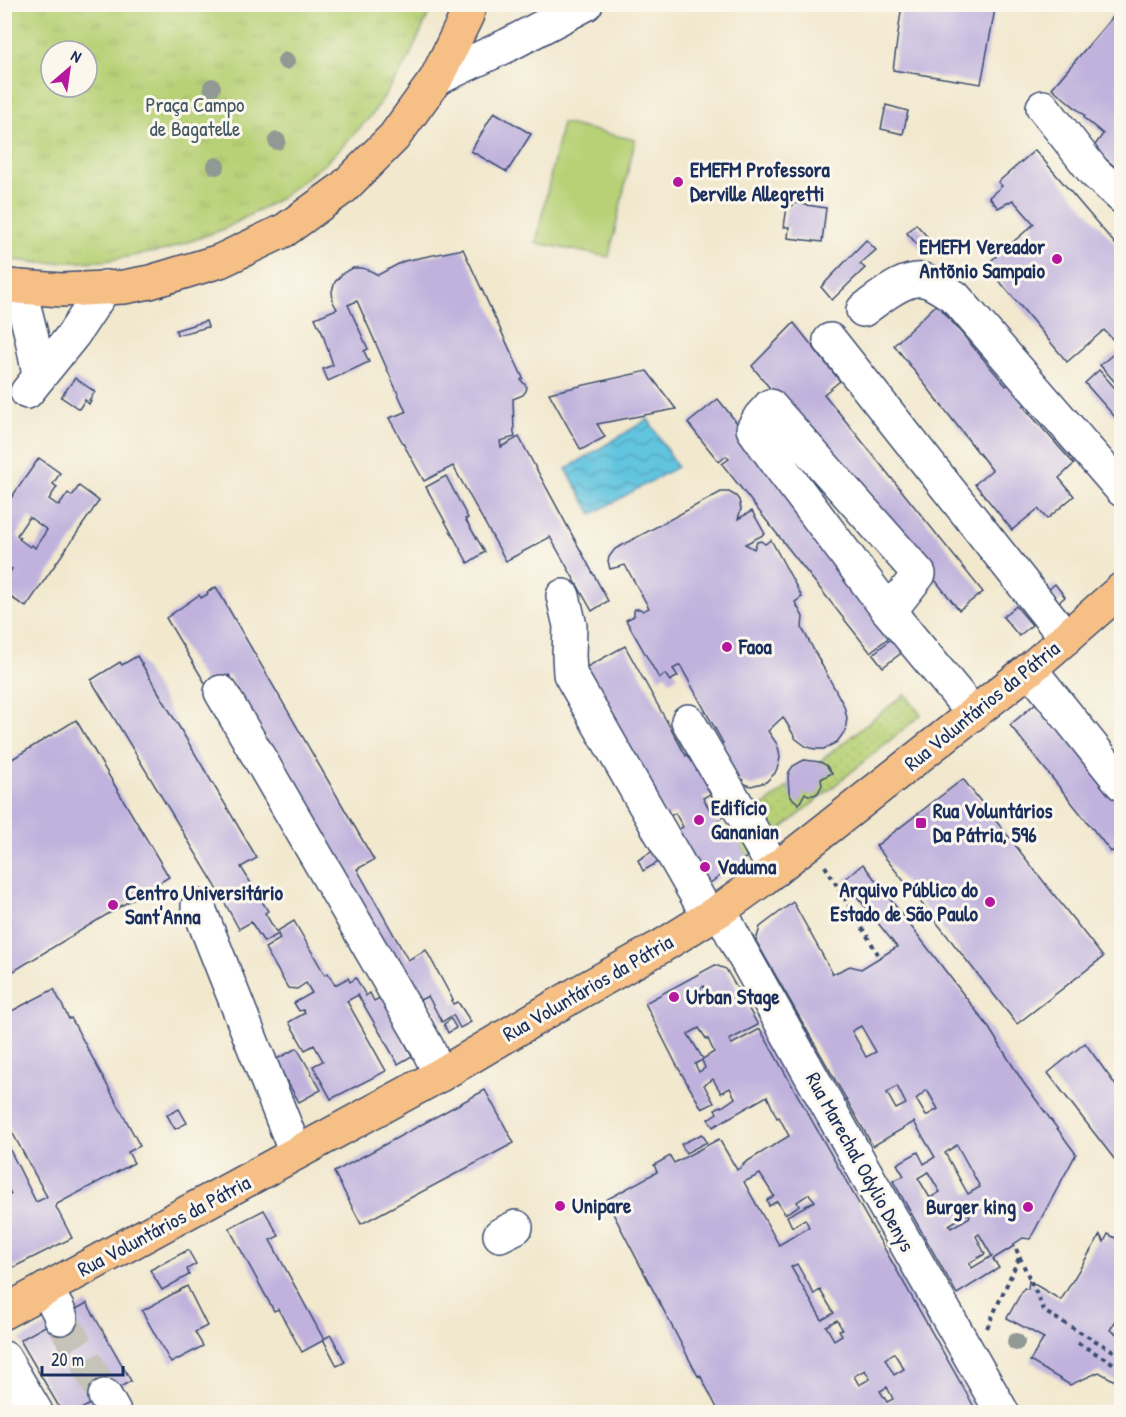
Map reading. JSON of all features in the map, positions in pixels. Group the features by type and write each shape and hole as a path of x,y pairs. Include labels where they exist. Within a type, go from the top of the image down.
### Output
{"main road":[{"path":"12,286 62,290 124,287 150,282 220,261 285,230 343,188 394,137 436,79 467,15 470,4"},
{"name":"Rua Voluntários da Pátria","path":"4,1312 440,1075 715,913 775,870 1030,669 1122,590"}],"street":[{"path":"436,79 586,4"},
{"path":"1043,106 1094,172 1122,197"},
{"path":"863,310 894,288 914,280 929,281 954,297 1122,490"},
{"path":"12,286 31,334 33,383 73,335 105,287"},
{"path":"830,340 1066,638"},
{"path":"887,609 897,602 920,574 770,406 753,429 887,609 973,713"},
{"name":"Rua Marechal Odylio Denys","path":"563,596 570,626 570,674 715,913 740,949 851,1147 990,1406"},
{"path":"1030,669 1122,784"},
{"path":"221,692 417,1029 440,1075"},
{"path":"688,722 775,870"},
{"path":"198,906 296,1153"},
{"path":"46,1289 61,1318"},
{"path":"4,1358 36,1413"}],"path":[{"path":"811,842 878,954"},
{"path":"1016,1249 1045,1312 1122,1356"},
{"path":"987,1328 1020,1258"},
{"path":"1078,1343 1120,1367 1122,1361"}],"green space":[{"name":"Praça Campo de Bagatelle","path":"5,4 433,4 406,64 371,116 328,161 279,199 224,229 166,250 104,261 42,263 5,259"},
{"path":"562,123 635,140 609,257 536,243"},
{"path":"905,694 921,715 747,857 733,830"}],"water":[{"path":"648,419 677,467 592,514 566,469"}],"building":[{"path":"902,4 996,4 981,84 893,70"},
{"path":"1122,6 1122,173 1093,148 1103,134 1052,88"},
{"path":"886,105 908,111 903,134 881,129"},
{"path":"494,112 531,134 507,172 471,151"},
{"name":"EMEFM Vereador Antõnio Sampaio","path":"1035,150 1122,252 1122,340 1117,344 1104,330 1067,362 986,265 1034,224 1013,200 998,208 989,197 1002,186 998,182"},
{"path":"793,203 826,208 822,242 788,238 789,227 784,227 787,207 792,206"},
{"path":"916,224 931,241 922,250 907,233"},
{"path":"866,240 876,250 860,264 865,268 832,300 821,287"},
{"path":"463,249 523,378 521,380 527,387 523,395 513,399 515,437 500,441 501,447 519,437 608,601 592,611 550,537 506,561 453,466 424,481 389,418 406,412 357,301 348,305 368,349 364,351 369,362 328,381 323,369 333,365 315,318 337,309 333,302 332,291 335,282 343,273 353,268 362,268 378,275 404,261"},
{"path":"937,304 1006,386 1013,380 1031,400 1023,406 1074,464 1059,478 1074,496 1047,519 1038,509 1012,530 975,484 992,470 894,345"},
{"path":"206,321 208,327 177,335 176,330"},
{"path":"794,323 840,381 824,394 983,592 959,610 878,509 871,514 752,366"},
{"path":"1122,347 1122,390 1100,365"},
{"path":"1099,370 1122,396 1122,425 1085,383"},
{"path":"647,371 676,409 597,424 605,437 581,450 549,393"},
{"path":"75,378 95,392 89,404 85,400 79,409 61,397"},
{"path":"718,399 900,629 870,652 722,464 729,459 726,456 719,462 688,423"},
{"path":"39,458 60,473 53,484 57,487 49,499 59,506 68,493 72,496 79,486 99,501 26,607 4,593 10,583 5,580 12,569 4,564 4,508","holes":["29,517 47,530 35,548 32,545 30,547 17,535"]},
{"path":"446,476 468,518 465,519 485,552 468,563 426,487"},
{"name":"Faoa","path":"721,492 729,492 739,500 741,509 738,519 752,511 765,534 745,544 754,549 757,542 761,541 765,544 771,540 802,597 795,602 803,617 802,628 844,706 847,718 845,731 837,742 824,749 815,749 807,747 796,739 783,717 768,731 779,751 780,758 775,773 766,782 751,786 742,783 714,748 723,743 680,665 673,669 678,676 670,681 665,674 659,678 626,620 634,616 635,609 643,611 649,608 625,565 610,569 608,561 615,549"},
{"path":"1055,584 1065,597 1059,602 1048,590"},
{"path":"216,587 374,860 357,869 408,960 426,950 453,1004 458,1002 471,1022 460,1028 453,1015 442,1022 428,996 408,1006 370,920 229,675 208,688 166,618 199,595 201,598"},
{"path":"1016,606 1032,625 1019,636 1003,617"},
{"path":"898,633 909,647 883,667 873,654"},
{"path":"625,646 686,756 691,753 712,793 703,798 711,812 720,806 725,816 716,822 724,835 733,830 747,857 703,888 674,832 683,827 675,813 666,818 583,669"},
{"path":"137,656 257,858 241,867 268,911 265,913 276,932 294,921 325,975 328,973 335,985 348,978 350,982 356,978 366,996 370,993 374,1001 385,995 411,1039 405,1043 412,1056 398,1064 358,995 347,1001 386,1071 331,1099 313,1066 323,1061 314,1045 305,1050 289,1022 305,1013 303,1010 299,1011 294,1003 312,993 306,983 297,989 288,988 265,948 280,939 278,934 264,942 251,922 239,929 215,885 91,680 120,662 122,665"},
{"path":"1042,698 1122,800 1122,845 1111,852 1010,725"},
{"path":"76,720 169,877 4,977 4,764"},
{"path":"804,760 820,762 826,765 832,773 821,779 822,785 818,793 808,795 805,793 799,804 791,797 788,777 793,766"},
{"name":"Arquivo Público do Estado de São Paulo","path":"963,779 1103,957 1017,1024 876,846"},
{"path":"661,846 667,857 643,871 638,860"},
{"path":"863,864 987,1025 1023,1082 1076,1154 1030,1239 1023,1238 993,1259 999,1268 957,1294 893,1181 904,1176 897,1164 918,1152 924,1164 935,1157 914,1122 873,1146 756,941 760,927 793,902 833,974 850,966 861,969 897,947 844,880","holes":["861,1026 876,1052 866,1057 852,1031","897,1086 906,1104 896,1109 887,1093","927,1090 938,1109 926,1116 916,1099","957,1145 980,1187 968,1194 945,1153","928,1172 940,1192 930,1198 918,1178","968,1213 970,1217 951,1228 949,1225","979,1234 992,1256 972,1268 969,1263 985,1254 976,1236"]},
{"path":"715,965 726,969 758,1025 729,1040 732,1044 760,1029 977,1412 719,1412 606,1200 657,1172 654,1165 670,1156 674,1163 719,1139 737,1170 789,1136 779,1117 777,1118 767,1096 713,1127 708,1119 717,1113 715,1109 735,1098 730,1088 721,1093 713,1079 704,1085 714,1103 702,1109 645,1003","holes":["704,986 711,998 706,1000 700,989","699,1028 708,1039 714,1052 703,1059 688,1034","702,1060 705,1068 699,1072 695,1064","760,1174 774,1196 767,1200 769,1206 777,1201 785,1214 799,1206 797,1202 809,1194 815,1201 787,1216 792,1227 805,1219 809,1227 779,1245 744,1182","797,1264 814,1294 820,1290 834,1313 822,1320 791,1267","837,1320 842,1329 839,1330 842,1335 834,1340 826,1326","894,1353 904,1369 894,1375 885,1359","865,1370 870,1379 859,1385 854,1376","887,1387 893,1399 887,1402 880,1391"]},
{"path":"54,989 140,1146 128,1152 134,1163 57,1204 56,1207 72,1238 4,1272 4,1185 11,1194 4,1180 4,1138 36,1202 47,1197 4,1117 4,1015"},
{"path":"451,1019 456,1028 448,1033 444,1024"},
{"path":"1085,1043 1122,1094 1122,1169 1048,1073"},
{"path":"297,1048 321,1090 299,1102 275,1060"},
{"path":"485,1090 514,1143 361,1224 334,1172"},
{"path":"179,1109 187,1123 175,1129 167,1115"},
{"path":"702,1134 707,1142 686,1153 681,1144"},
{"path":"264,1210 279,1236 270,1240 324,1340 302,1352 278,1309 274,1311 229,1228"},
{"path":"1108,1234 1117,1239 1119,1235 1122,1237 1122,1311 1110,1330 1122,1337 1122,1385 1099,1372 1070,1385 1030,1361 1044,1338 1007,1318 1024,1288 1028,1289 1029,1281 1061,1300 1100,1235 1104,1242"},
{"path":"188,1250 196,1264 187,1269 189,1275 162,1290 150,1270"},
{"path":"187,1286 207,1326 195,1332 203,1346 171,1363 142,1311"},
{"path":"87,1303 131,1381 76,1412 62,1412 20,1340"},
{"path":"331,1335 345,1362 337,1366 323,1339"}],"tunnel":[{"path":"61,1318 105,1396"}],"place":[{"name":"EMEFM Professora Derville Allegretti","path":"678,182"},
{"name":"EMEFM Vereador Antõnio Sampaio","path":"1057,259"},
{"name":"Faoa","path":"727,647"},
{"name":"Edifício Gananian","path":"699,820"},
{"name":"Rua Voluntários Da Pátria, 596","path":"921,823"},
{"name":"Vaduma","path":"705,867"},
{"name":"Arquivo Público do Estado de São Paulo","path":"990,902"},
{"name":"Centro Universitário Sant'Anna","path":"113,905"},
{"name":"Urban Stage","path":"674,997"},
{"name":"Unipare","path":"560,1206"},
{"name":"Burger king","path":"1028,1207"}]}
